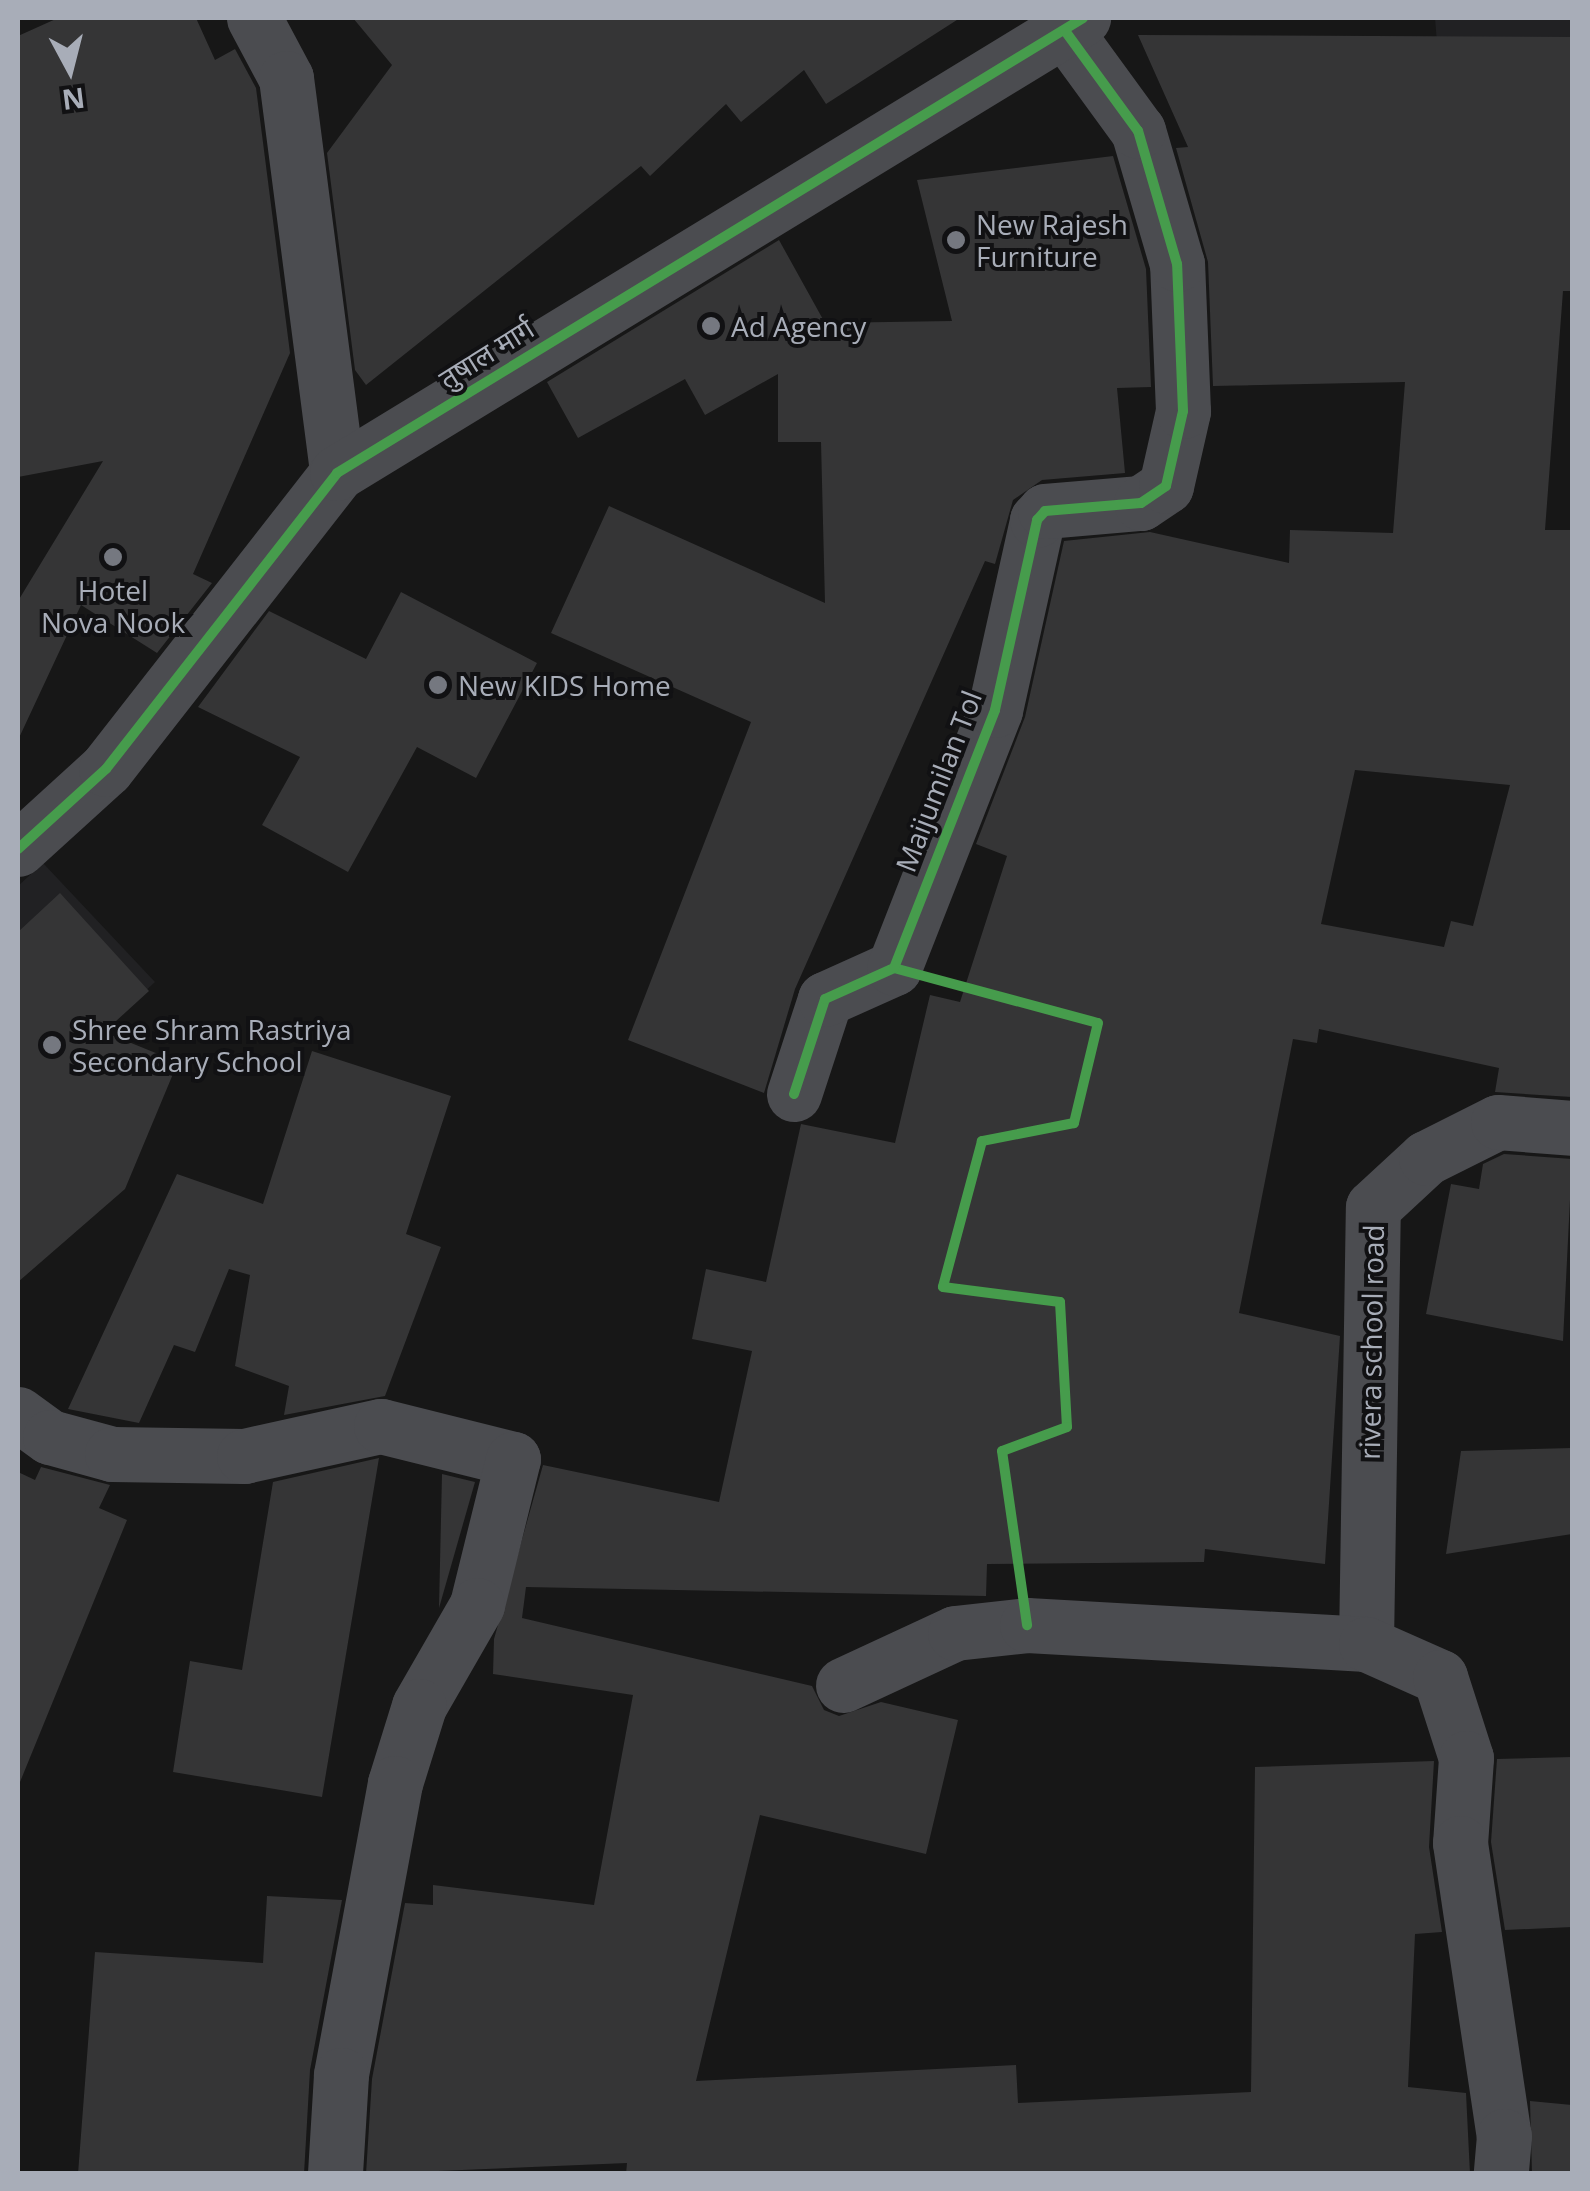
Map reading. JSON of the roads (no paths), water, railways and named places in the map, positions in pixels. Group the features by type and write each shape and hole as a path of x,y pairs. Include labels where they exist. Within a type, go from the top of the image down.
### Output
{"street":[{"path":"254,18 286,78 337,473"},
{"name":"तुषाल मार्ग","path":"18,848 106,768 337,473 705,241 1074,24"},
{"name":"Maijumilan Tol","path":"794,1094 825,999 894,968 994,710 1037,520 1045,512 1141,504 1166,486 1183,411 1177,264 1138,131 1074,24"},
{"name":"rivera school road","path":"1366,1644 1374,1207 1426,1158 1498,1122 1572,1128"},
{"path":"18,1414 50,1437 112,1454 244,1456 381,1426 513,1459 477,1605 419,1706 395,1782 341,2076 334,2174"},
{"path":"844,1685 955,1632 1026,1625 1366,1644 1440,1678 1466,1758 1460,1843 1501,2174"}],"place":[{"name":"New Rajesh Furniture","path":"956,240"},
{"name":"Ad Agency","path":"711,326"},
{"name":"Hotel Nova Nook","path":"113,557"},
{"name":"New KIDS Home","path":"438,685"},
{"name":"Shree Shram Rastriya Secondary School","path":"52,1045"}]}
